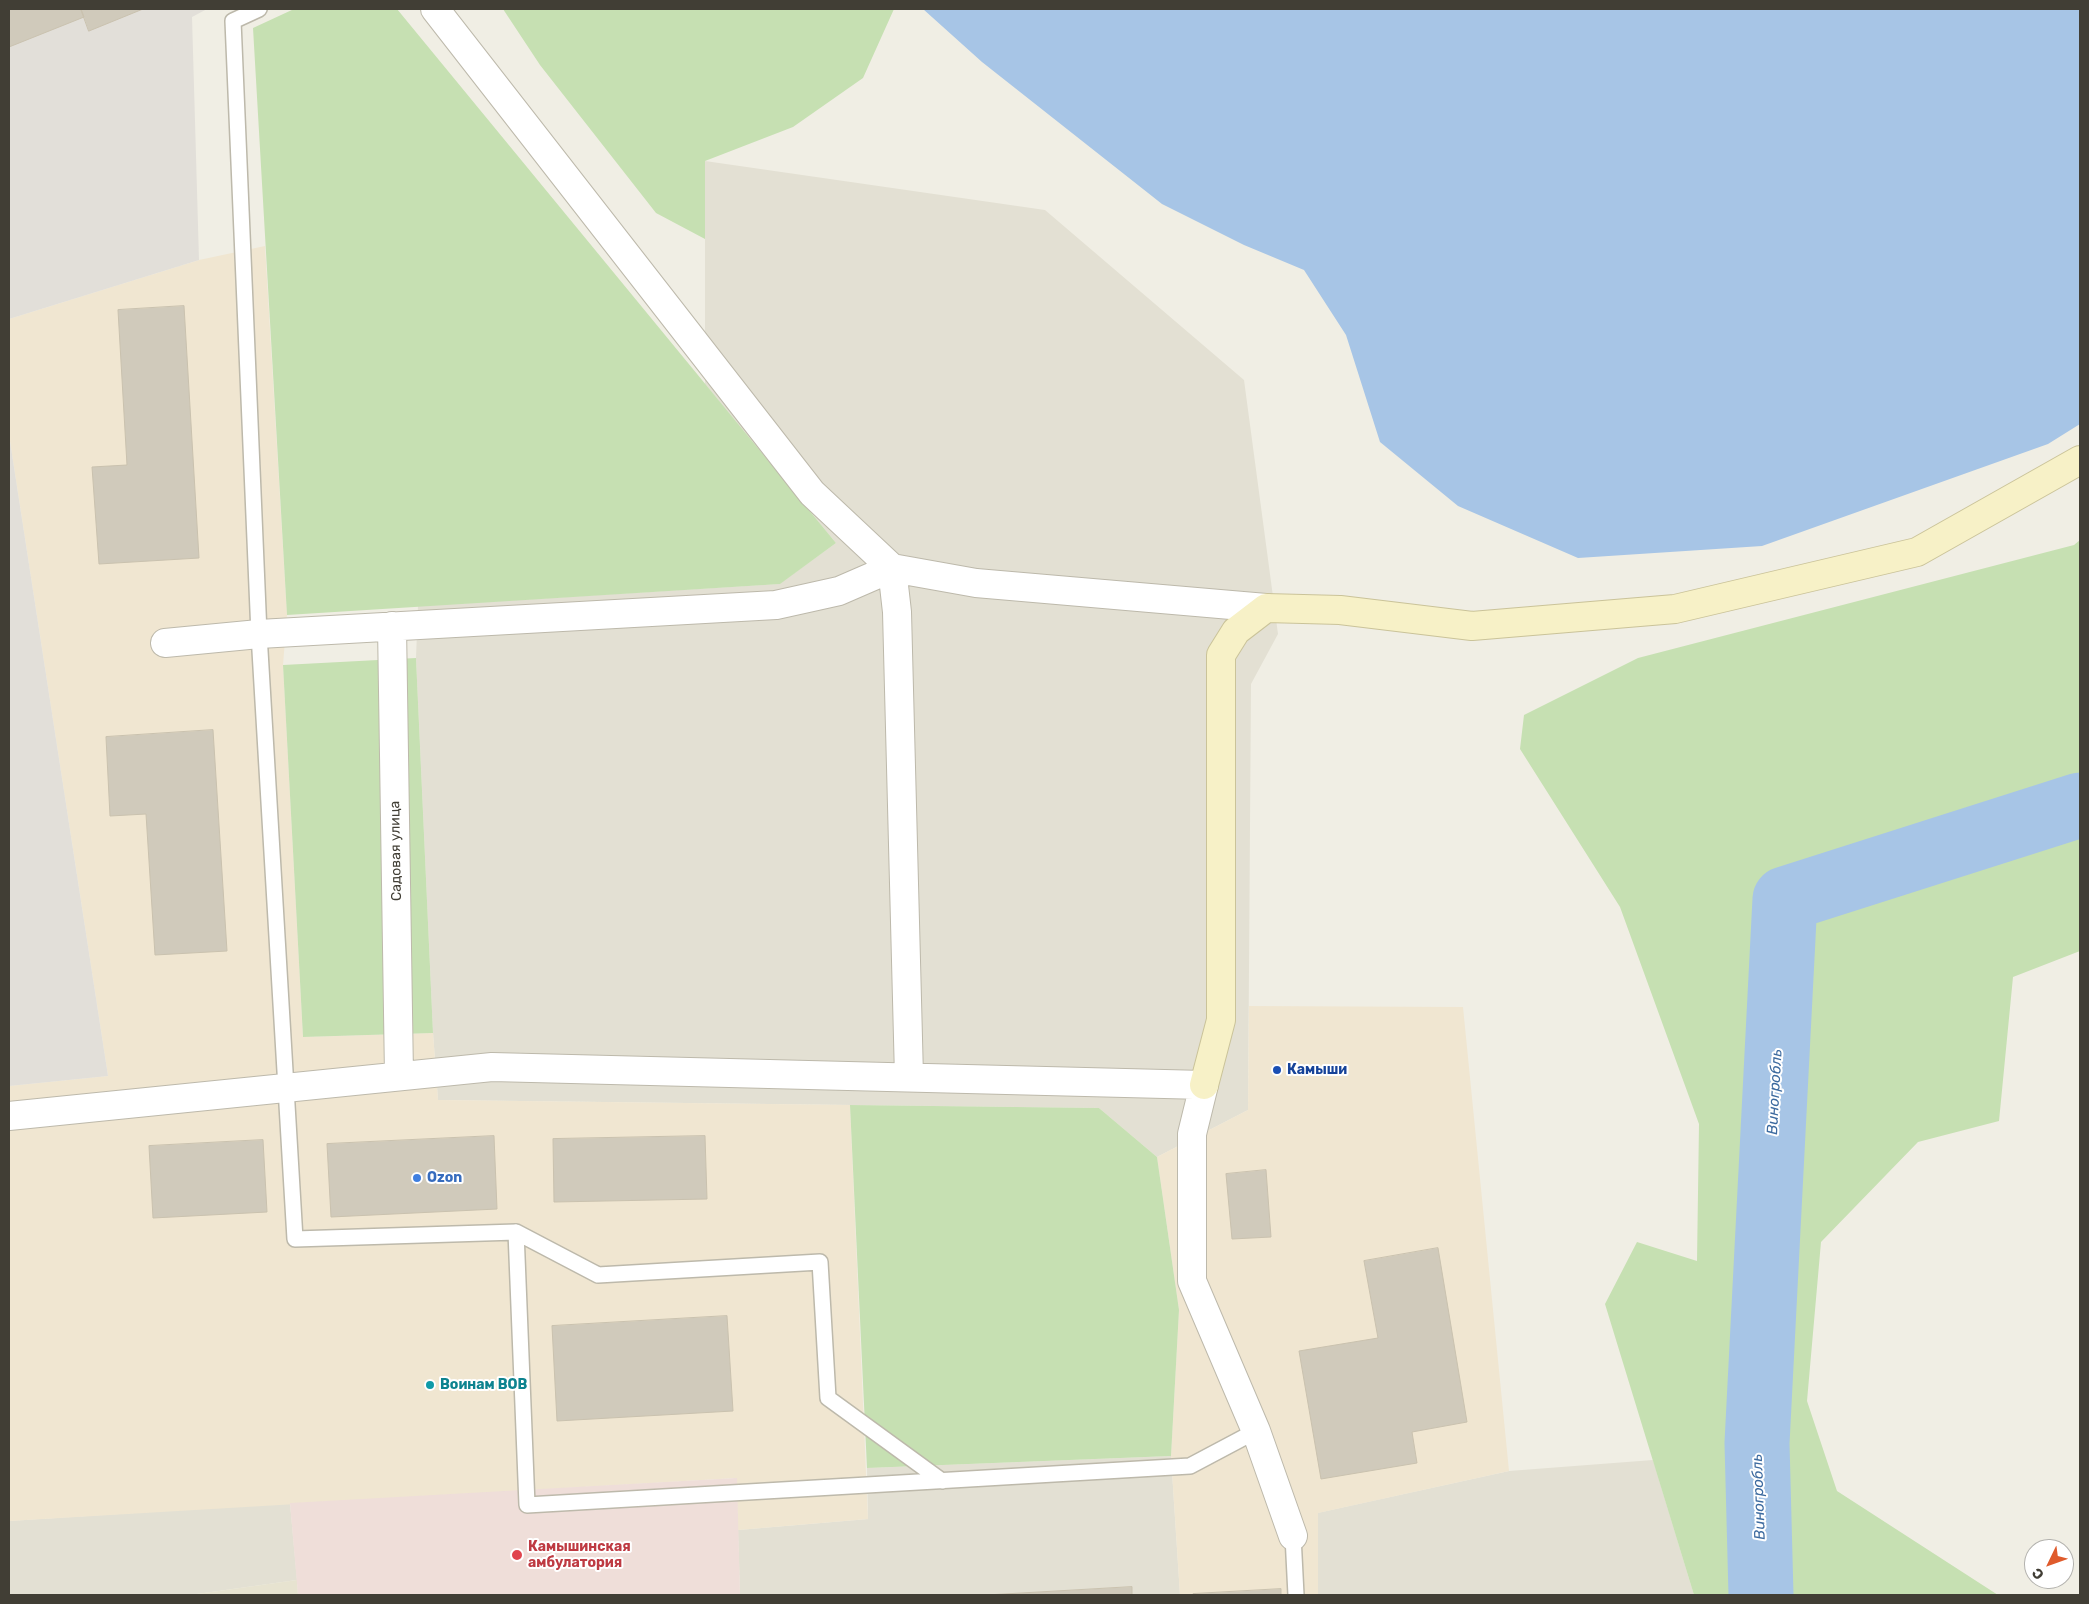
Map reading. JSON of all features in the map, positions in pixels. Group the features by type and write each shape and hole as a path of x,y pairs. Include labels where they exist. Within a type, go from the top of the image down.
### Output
{"street":[{"path":"435,9 812,493 892,568 976,583 1266,608 1340,610 1472,626 1675,609 1916,552 2080,460"},
{"path":"165,643 260,634 776,605 839,591 892,568"},
{"path":"892,568 897,612 909,1077"},
{"path":"1266,608 1236,631 1221,655 1221,1020 1192,1134 1192,1281 1256,1431 1293,1536"},
{"name":"Садовая улица","path":"392,626 399,1076"},
{"path":"9,1116 492,1067 1204,1085"}],"lane":[{"path":"259,9 233,21 260,634 295,1239 516,1232 598,1275 820,1262 828,1398 942,1480"},
{"path":"516,1232 527,1505 1190,1466 1256,1431"},
{"path":"1293,1536 1296,1595"}],"shaded area":[{"path":"9,9 207,9 192,17 199,260 9,319"},
{"path":"705,161 1045,210 1244,380 1278,634 1251,684 1248,1110 1157,1157 1099,1108 438,1100 433,1033 416,658 418,606 779,584 836,543 705,384"},
{"path":"265,246 287,615 283,665 303,1037 433,1033 438,1100 850,1105 868,1519 738,1530 736,1478 9,1521 9,1086 108,1076 9,435 9,319 199,260"},
{"path":"9,435 108,1076 9,1086"},
{"path":"1249,1006 1463,1007 1509,1471 1318,1513 1318,1595 1180,1595 1171,1456 1179,1310 1157,1157 1248,1110"},
{"path":"1171,1456 1180,1595 740,1595 738,1530 868,1519 867,1468"},
{"path":"1653,1460 1694,1595 1318,1595 1317,1513 1509,1471"},
{"name":"Камышинская амбулатория","path":"737,1478 740,1595 298,1595 290,1503"},
{"path":"290,1503 297,1580 190,1595 9,1595 9,1521"},
{"path":"297,1580 298,1595 190,1595"}],"green space":[{"path":"294,9 397,9 836,543 780,584 287,615 253,28"},
{"path":"503,9 894,9 863,78 793,127 705,161 705,239 656,213 540,65"},
{"path":"2080,540 2080,951 2013,977 1999,1121 1918,1142 1821,1242 1807,1401 1837,1491 1998,1595 1694,1595 1605,1304 1637,1242 1697,1261 1699,1124 1620,907 1520,749 1524,715 1638,658 2074,545"},
{"path":"416,658 433,1033 303,1037 283,665"},
{"path":"850,1105 1099,1108 1157,1157 1179,1310 1171,1456 867,1468"}],"water":[{"path":"923,9 2080,9 2080,424 2048,444 1762,546 1578,558 1458,506 1380,442 1346,335 1304,270 1244,245 1162,204 982,62"}],"building":[{"path":"9,9 81,9 84,17 9,47"},
{"path":"81,9 143,9 89,31"},
{"path":"184,306 199,558 99,564 92,467 127,465 118,310"},
{"path":"213,730 227,951 155,955 146,814 110,816 106,737"},
{"path":"494,1136 497,1209 331,1217 327,1144"},
{"path":"705,1136 707,1199 554,1202 553,1139"},
{"path":"263,1140 267,1212 153,1218 149,1146"},
{"path":"1266,1170 1271,1237 1232,1239 1226,1174"},
{"path":"1438,1248 1467,1422 1412,1432 1417,1463 1321,1479 1299,1351 1378,1338 1364,1261"},
{"path":"727,1316 733,1411 557,1421 552,1326"},
{"path":"1132,1587 1132,1595 987,1595"},
{"path":"1281,1589 1281,1595 1193,1595 1193,1594"}],"waterway":[{"name":"Виногробль","path":"1761,1595 1757,1443 1785,899 2080,805"}],"place":[{"name":"Камыши","path":"1277,1070"},
{"name":"Ozon","path":"417,1178"},
{"name":"Воинам ВОВ","path":"430,1385"},
{"name":"Камышинская амбулатория","path":"517,1555"}]}
